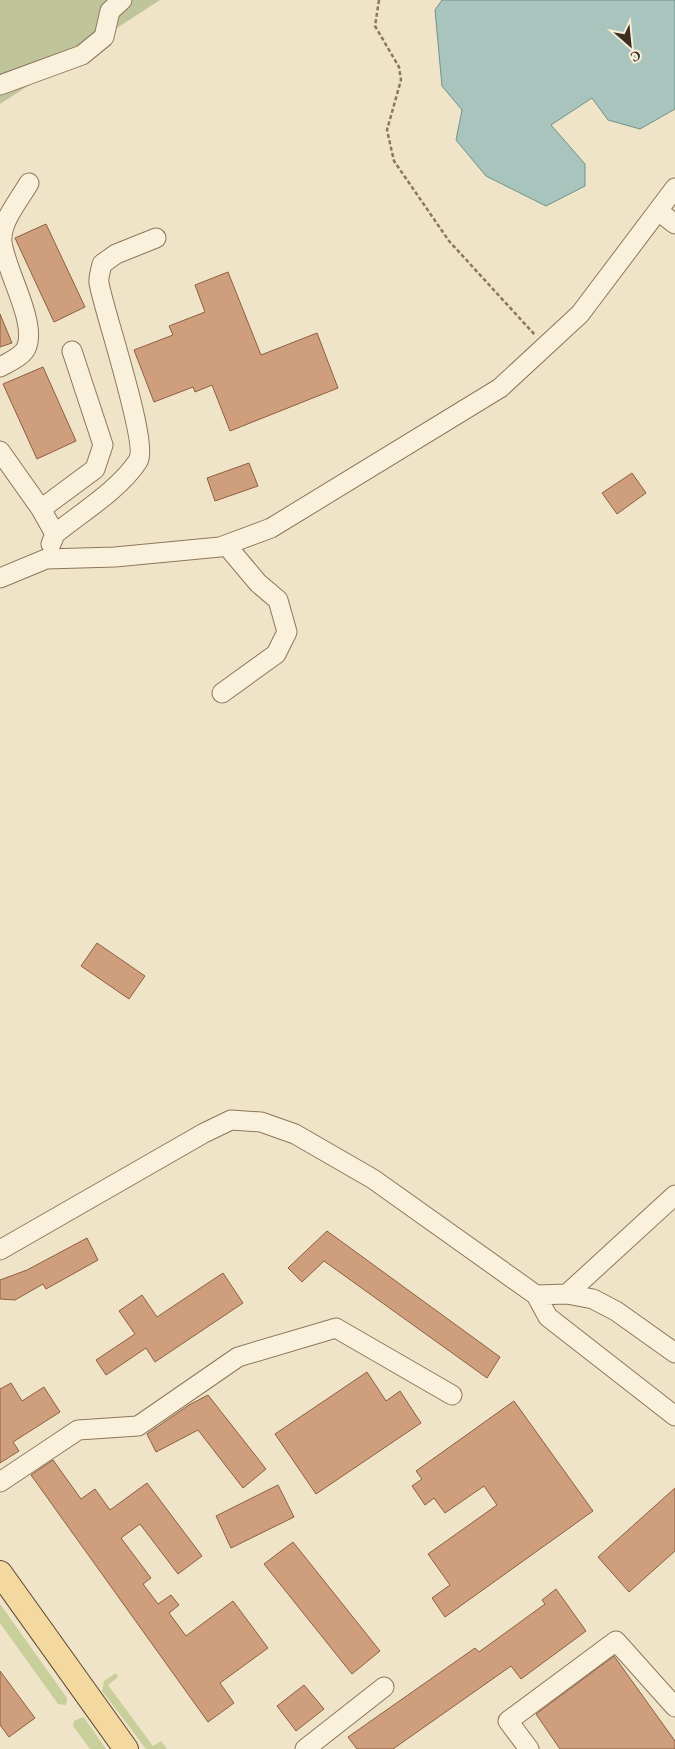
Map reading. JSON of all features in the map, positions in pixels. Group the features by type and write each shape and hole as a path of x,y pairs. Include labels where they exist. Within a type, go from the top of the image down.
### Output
{"main road":[{"path":"0,1573 126,1749"}],"street":[{"path":"0,85 82,55 104,37 110,11 122,0"},
{"path":"0,366 19,356 27,347 29,329 1,241 4,224 29,183"},
{"path":"0,578 46,559 115,557 226,545 271,528 357,478 500,388 580,314 675,188"},
{"path":"658,211 675,224"},
{"path":"46,559 55,534 127,476 140,459 139,441 126,379 99,281 102,264 116,254 156,238"},
{"path":"41,510 96,469 103,445 72,351"},
{"path":"0,451 41,510 55,534"},
{"path":"222,693 276,654 287,632 278,600 258,583 226,545"},
{"path":"0,1250 204,1133 232,1120 261,1122 295,1134 373,1179 536,1295 548,1317 675,1416"},
{"path":"567,1294 675,1195"},
{"path":"536,1295 567,1294 593,1299 616,1311 675,1353"},
{"path":"0,1482 78,1430 138,1426 238,1357 336,1328 452,1395"},
{"path":"529,1749 508,1721 616,1641 675,1707"},
{"path":"305,1749 384,1687"}],"path":[{"path":"378,0 375,26 399,67 401,80 387,130 394,161 449,240 546,347"}],"green space":[{"path":"0,0 160,0 0,104"},
{"path":"0,1604 67,1698 66,1705 58,1704 0,1623"},
{"path":"116,1673 118,1677 108,1685 153,1746 161,1741 167,1749 146,1749 102,1691 104,1681"},
{"path":"83,1717 106,1749 90,1749 73,1726 74,1721"}],"water":[{"path":"442,0 675,0 675,109 640,129 608,120 592,98 551,125 585,164 585,186 546,206 486,176 456,140 462,110 442,86 435,10"}],"building":[{"path":"46,224 85,307 54,322 15,238"},
{"path":"228,272 261,355 317,333 338,388 230,431 212,385 195,392 193,387 154,402 134,350 173,335 169,326 205,312 195,285"},
{"path":"0,314 12,343 0,347"},
{"path":"43,367 76,441 37,459 3,384"},
{"path":"249,463 258,486 215,501 207,478"},
{"path":"632,473 646,493 617,514 602,493"},
{"path":"97,943 145,976 129,999 81,966"},
{"path":"327,1231 500,1357 487,1378 324,1261 302,1282 288,1268"},
{"path":"87,1238 98,1260 46,1289 43,1284 15,1300 0,1299 0,1280 27,1270"},
{"path":"223,1273 243,1303 155,1362 146,1348 106,1375 96,1360 135,1334 119,1311 142,1295 157,1317"},
{"path":"367,1372 386,1401 400,1391 421,1423 316,1494 275,1434"},
{"path":"11,1383 22,1401 44,1387 60,1412 13,1442 19,1451 0,1463 0,1389"},
{"path":"208,1395 266,1469 243,1488 198,1430 156,1452 147,1434 189,1405"},
{"path":"514,1401 593,1511 445,1617 432,1598 450,1585 428,1554 497,1505 484,1486 445,1513 434,1498 425,1505 412,1486 422,1479 416,1471"},
{"path":"53,1460 81,1499 95,1489 110,1510 147,1483 202,1556 178,1574 140,1524 121,1538 151,1578 143,1584 158,1604 171,1595 179,1605 169,1613 186,1636 233,1601 268,1648 220,1683 234,1703 208,1722 31,1475"},
{"path":"278,1485 294,1517 231,1548 216,1516"},
{"path":"675,1488 675,1551 629,1592 598,1557"},
{"path":"293,1542 380,1651 352,1674 264,1564"},
{"path":"556,1589 586,1631 521,1679 511,1666 393,1749 357,1749 348,1737 475,1648 479,1652 545,1604 542,1600"},
{"path":"614,1656 675,1741 675,1749 560,1749 536,1714"},
{"path":"0,1671 35,1718 9,1737 0,1725"},
{"path":"304,1685 324,1709 296,1731 277,1706"}]}
